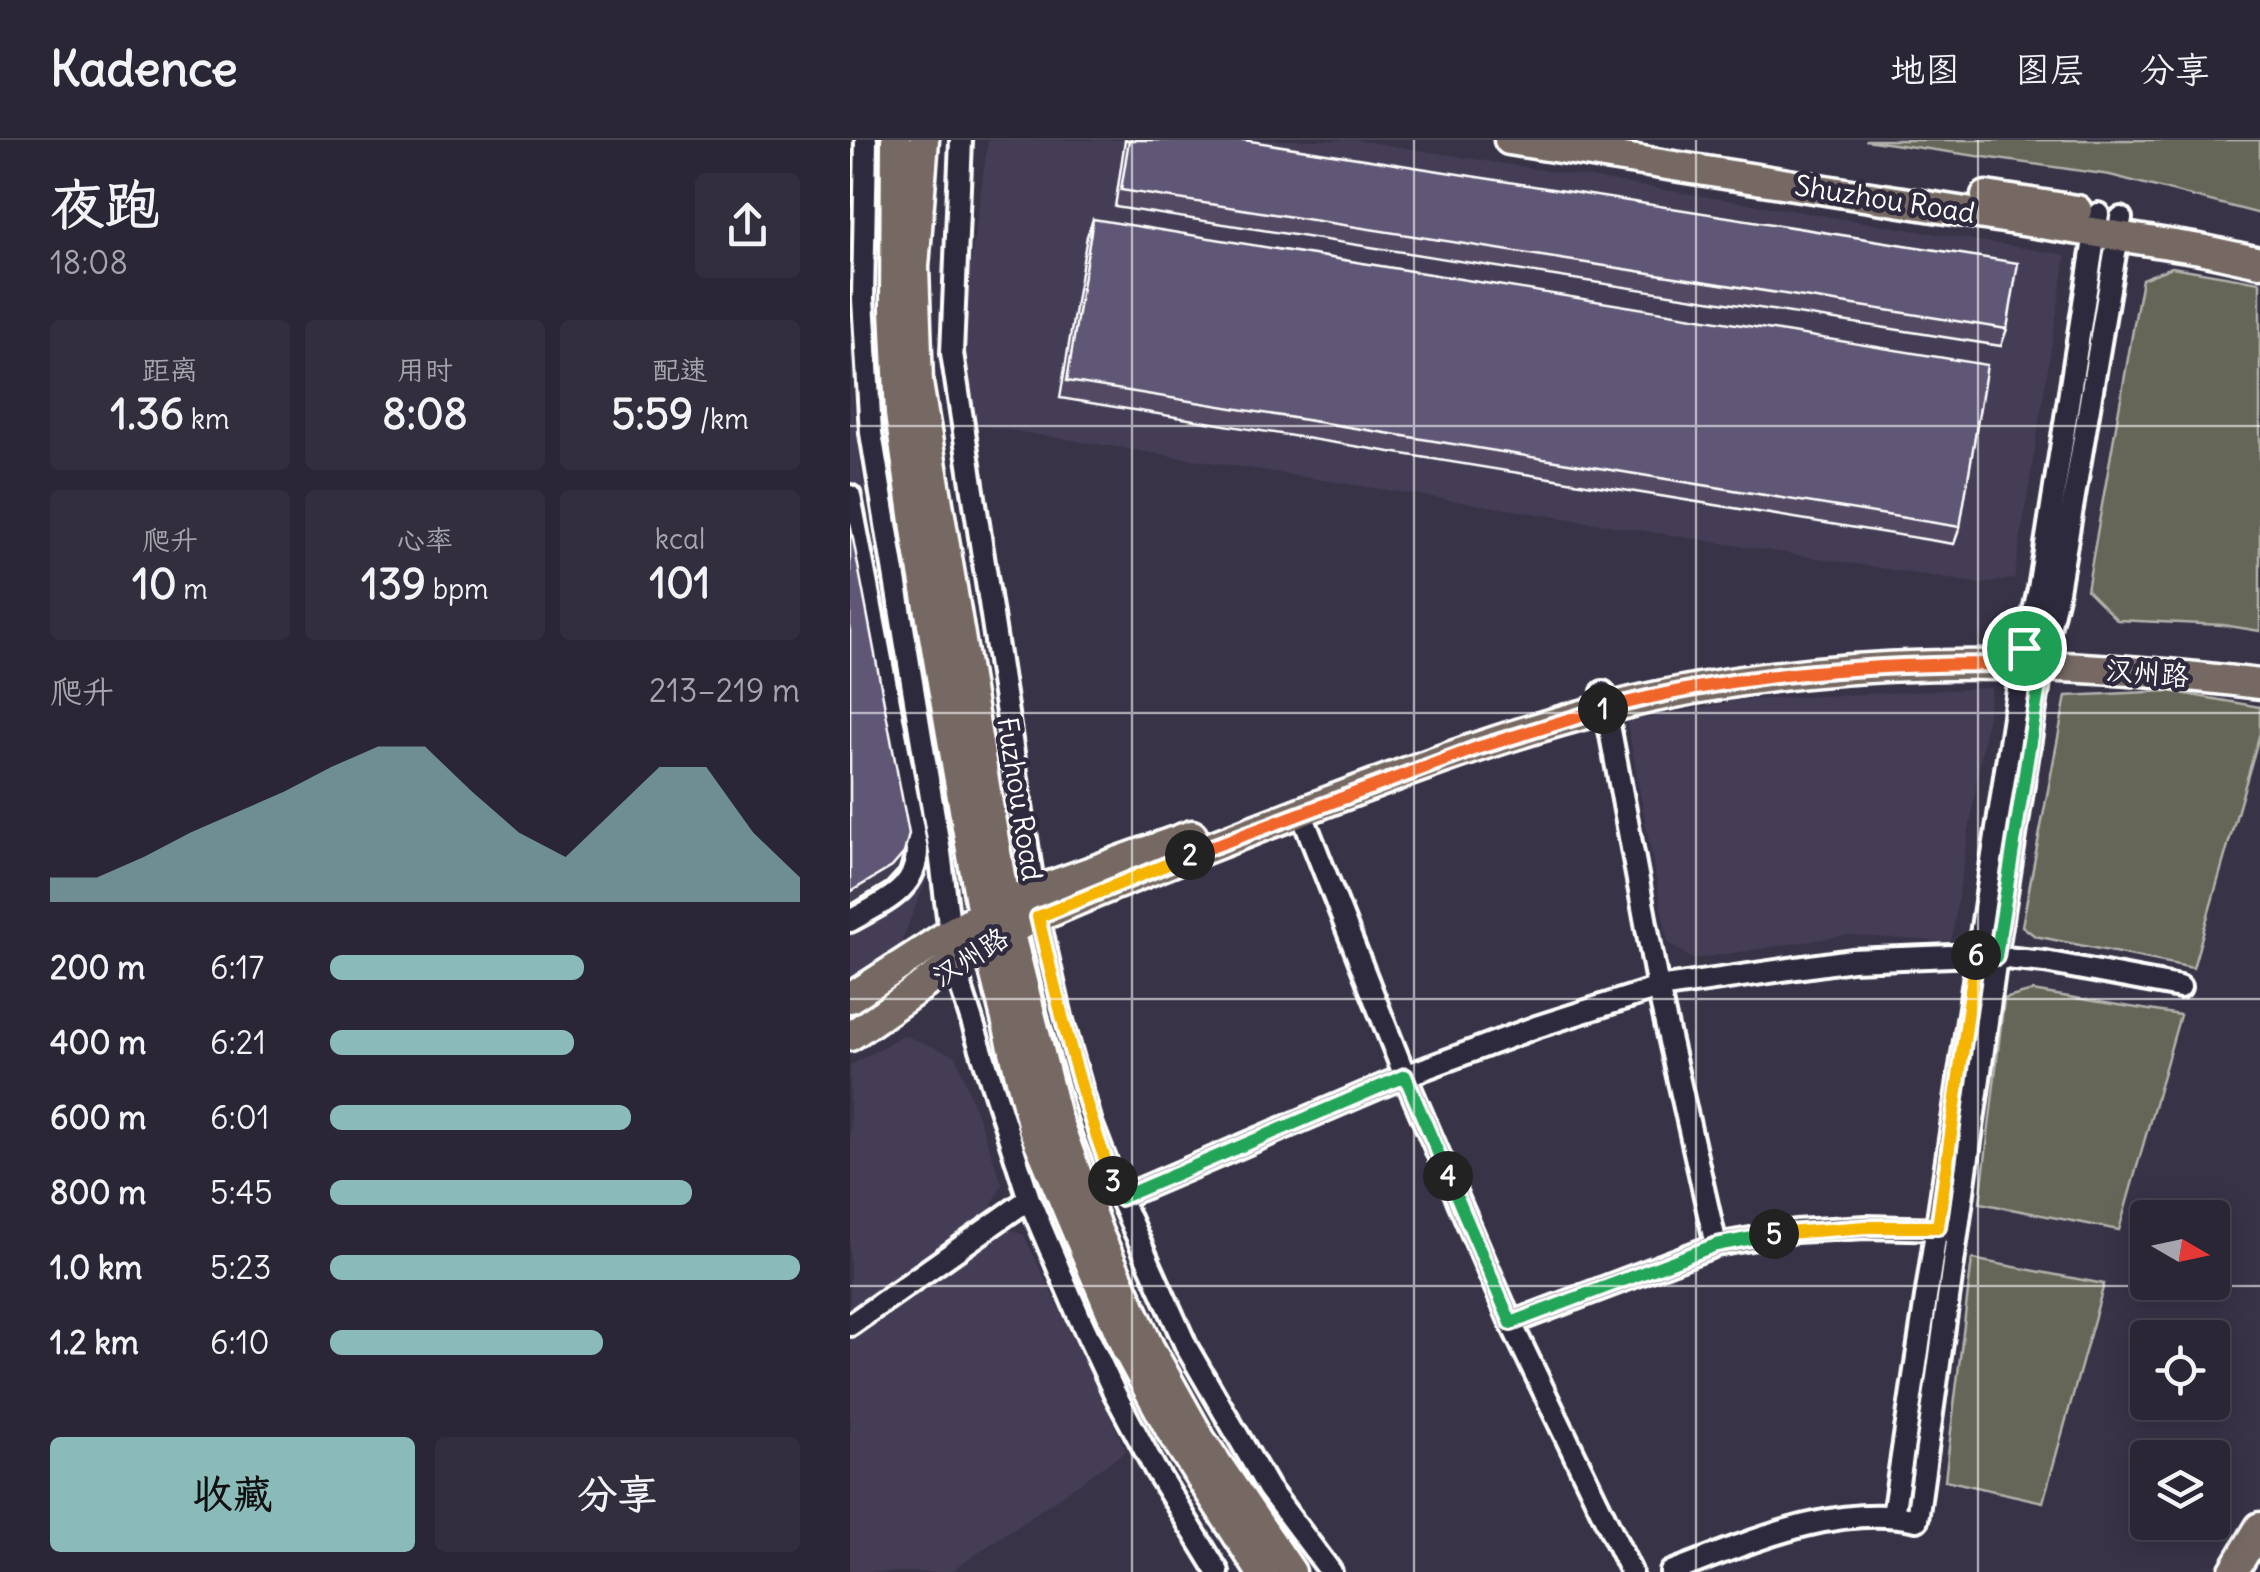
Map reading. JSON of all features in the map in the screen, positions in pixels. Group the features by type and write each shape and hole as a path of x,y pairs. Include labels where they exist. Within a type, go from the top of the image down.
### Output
{"main road":[{"name":"Fuzhou Road","path":"896,140 895,308 900,414 921,561 994,908"},
{"name":"Fuzhou Road","path":"924,140 914,266 918,384 998,936 1033,1128 1126,1348 1172,1433 1261,1572"},
{"name":"Shuzhou Road","path":"1509,140 2260,244"},
{"name":"Shuzhou Road","path":"1619,140 2108,225 2260,262"},
{"name":"汉州路","path":"850,998 950,933 1035,889 1522,715 1810,671 2033,657 2260,667"},
{"name":"汉州路","path":"2033,657 2260,684"},
{"name":"汉州路","path":"850,1036 998,936 1038,917 1300,812 1606,700"},
{"name":"Fuzhou Road","path":"998,936 1056,1117 1113,1266 1149,1347 1201,1440 1291,1572"},
{"path":"2233,1572 2260,1527"}],"street":[{"path":"866,140 858,357 940,852 954,966 1029,1199 1114,1394 1218,1572"},
{"name":"Fuzhou Road","path":"962,140 952,353 1038,917 1061,1017 1091,1123 1187,1348 1268,1488 1332,1572"},
{"path":"1671,1572 1778,1534 1848,1518 1893,1516 1917,1520 1948,1229 2033,657 2039,589 2108,225"},
{"path":"850,496 918,850 915,870 904,888 850,921"},
{"path":"1606,700 1658,988 1716,1245"},
{"path":"1300,812 1405,1076 1511,1323 1631,1572"},
{"path":"1120,1198 1405,1076 1658,988 1852,960 1986,956 2045,962 2180,987"},
{"path":"850,1325 1029,1199"},
{"path":"1511,1323 1716,1245 1796,1230 1948,1229"},
{"path":"1893,1516 1948,1229"}],"shaded area":[{"path":"988,140 1356,140 2066,255 2014,579 1981,584 977,425 962,324"},
{"path":"850,388 877,585 929,873 900,945 850,977"},
{"path":"1992,688 1951,942 1849,935 1693,959 1668,943 1627,722 1742,700"},
{"path":"903,1035 956,1056 1002,1184 989,1212 850,1312 850,1066"},
{"path":"1002,1226 1024,1235 1126,1451 950,1572 850,1572 850,1339"}],"green space":[{"path":"1865,140 2260,140 2260,214 2110,175"},
{"path":"2172,267 2260,282 2260,631 2223,625 2117,620 2087,590 2142,279"},
{"path":"2169,691 2260,707 2260,733 2193,968 2035,936 2022,926 2066,696"},
{"path":"2032,991 2180,1015 2119,1230 1980,1203 2004,999"},
{"path":"1972,1259 2104,1284 2043,1502 1945,1480"}],"building":[{"path":"1129,140 1244,140 2018,263 2007,329 1121,190"},
{"path":"1093,219 1987,365 1960,527 1067,381"},
{"path":"850,523 909,834 904,853 892,867 850,892"}],"route":[{"path":"2024,648 2044,650 2042,666 1996,957 1976,955 1938,1227 1796,1230 1716,1245 1511,1323 1405,1076 1120,1198 1091,1123 1038,917 1300,812 1477,748 1608,708 1742,680 1810,671 2022,664 2024,648"}]}
